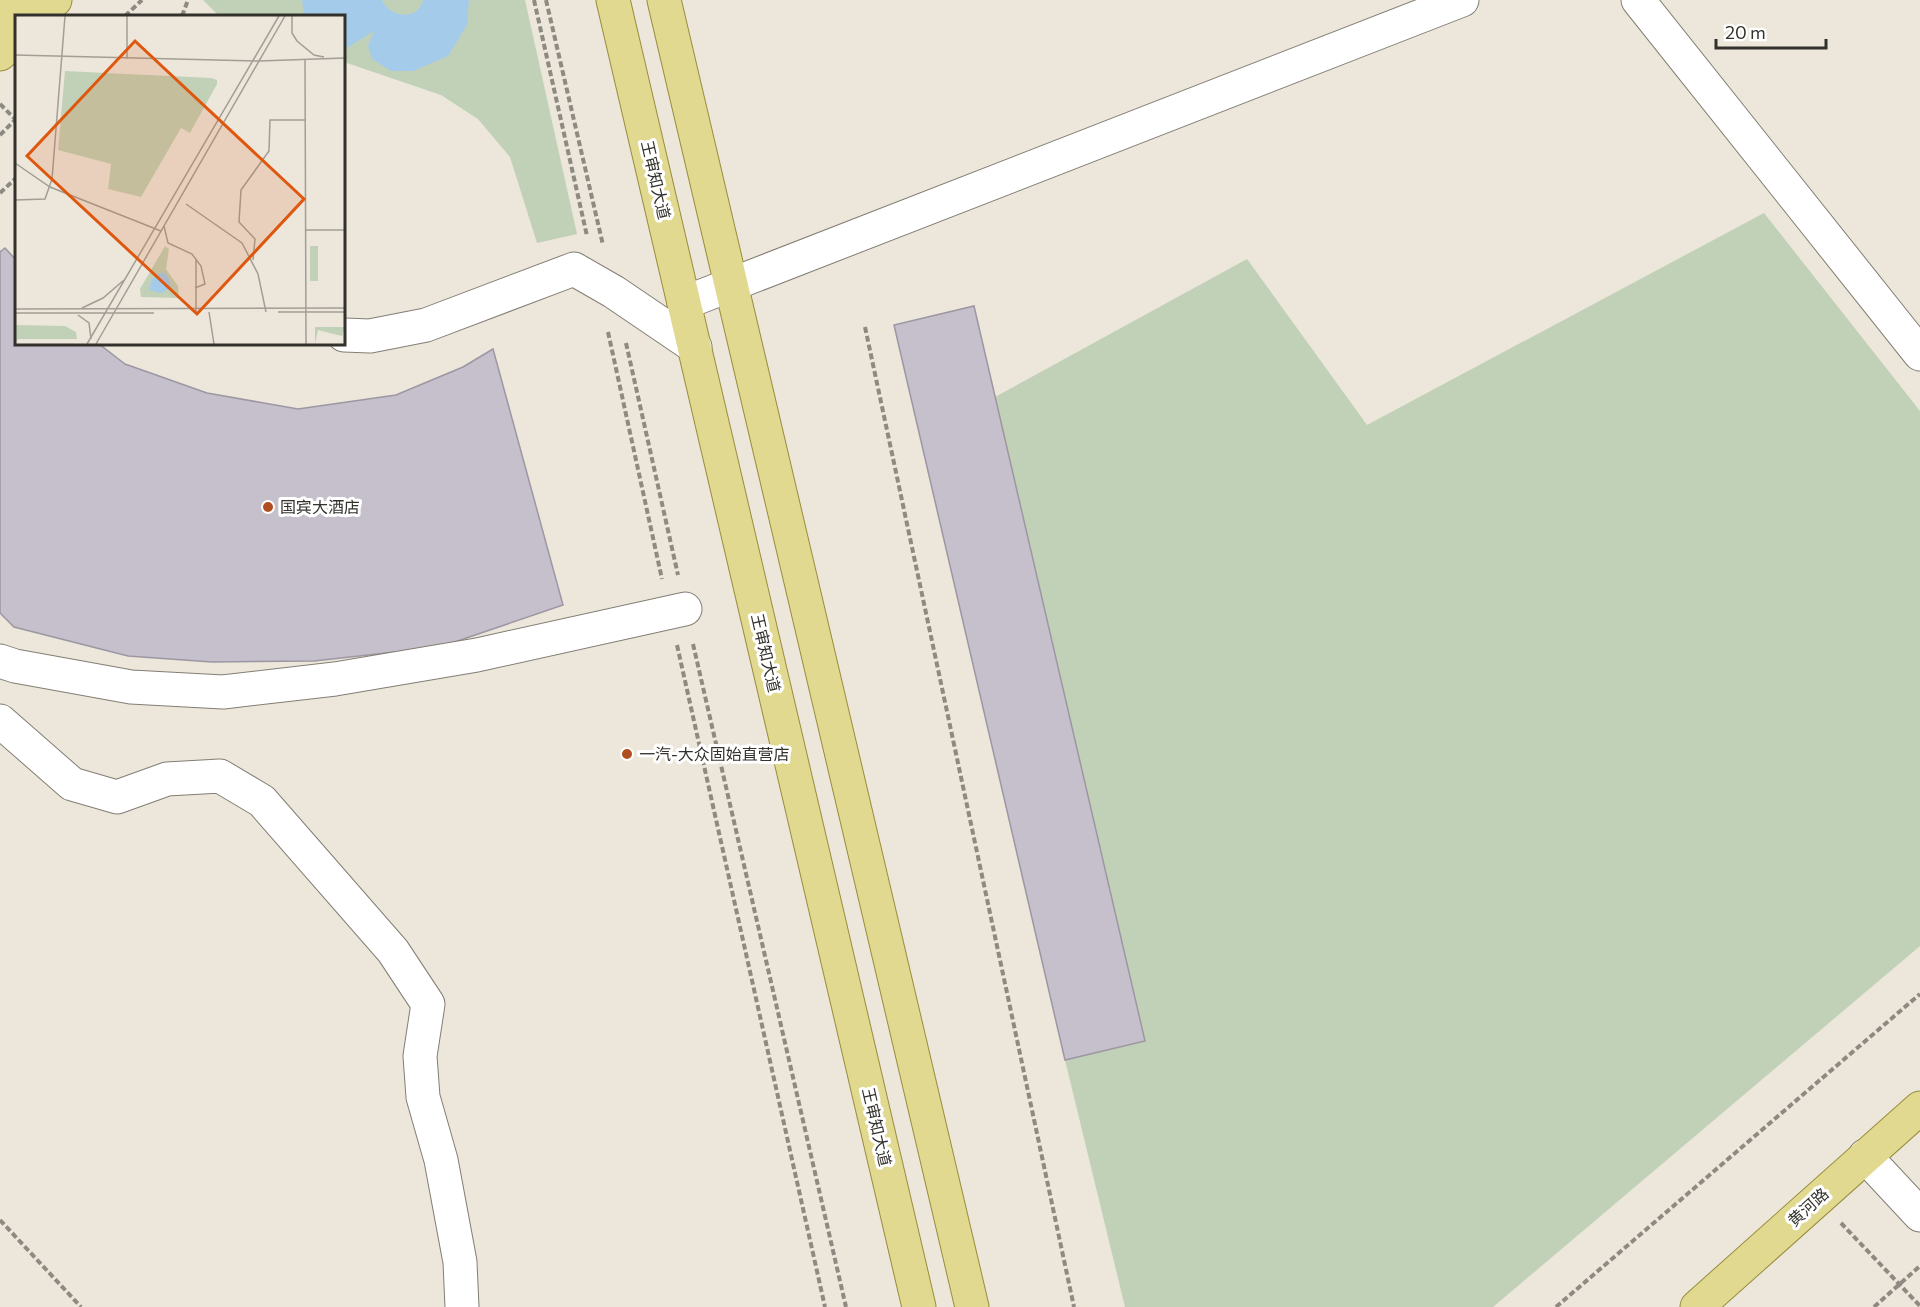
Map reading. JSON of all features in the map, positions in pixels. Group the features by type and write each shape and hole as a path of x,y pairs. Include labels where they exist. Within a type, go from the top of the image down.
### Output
{"main road":[{"path":"20,15 55,0"},
{"name":"王审知大道","path":"614,0 919,1307"},
{"path":"663,0 972,1307"},
{"path":"0,54 15,22"},
{"name":"黄河路","path":"1697,1307 1920,1108"}],"street":[{"path":"684,303 1462,0"},
{"path":"1638,0 1920,354"},
{"path":"345,335 370,336 426,325 573,269 606,287 695,347"},
{"path":"0,661 15,666 131,687 223,692 335,679 477,655 677,610"},
{"path":"0,721 72,784 117,797 167,778 220,776 262,801 393,951 428,1004 420,1056 423,1097 441,1160 460,1262 462,1307"},
{"path":"1864,1156 1920,1215"}],"path":[{"path":"126,15 142,0"},
{"path":"182,15 188,0"},
{"path":"534,0 606,287 677,610 846,1307"},
{"path":"546,0 825,1307"},
{"path":"0,104 15,118"},
{"path":"0,135 15,120"},
{"path":"0,193 15,179"},
{"path":"865,327 1074,1307"},
{"path":"1556,1307 1920,994"},
{"path":"1817,1199 1920,1306"},
{"path":"0,1220 81,1307"},
{"path":"1875,1306 1920,1266"},
{"path":"1875,1306 1884,1307"}],"green space":[{"path":"203,0 525,0 577,234 537,243 510,157 478,119 441,95 345,62 345,15 218,15"},
{"path":"1764,213 1920,411 1920,946 1493,1307 1125,1307 1065,1060 1145,1041 995,397 1247,259 1367,425"}],"water":[{"path":"302,0 382,0 391,10 403,15 415,12 423,0 469,0 467,25 448,56 413,71 391,71 372,59 368,46 374,31 345,47 345,15 304,15"}],"building":[{"name":"国宾大酒店","path":"5,248 15,259 15,345 100,345 125,364 207,393 298,409 396,395 463,367 493,349 563,605 440,647 314,661 212,662 128,656 14,627 0,613 0,252"},
{"path":"974,306 1145,1041 1065,1060 894,325"}],"place":[{"name":"国宾大酒店","path":"268,507"},
{"name":"一汽-大众固始直营店","path":"627,754"}]}
